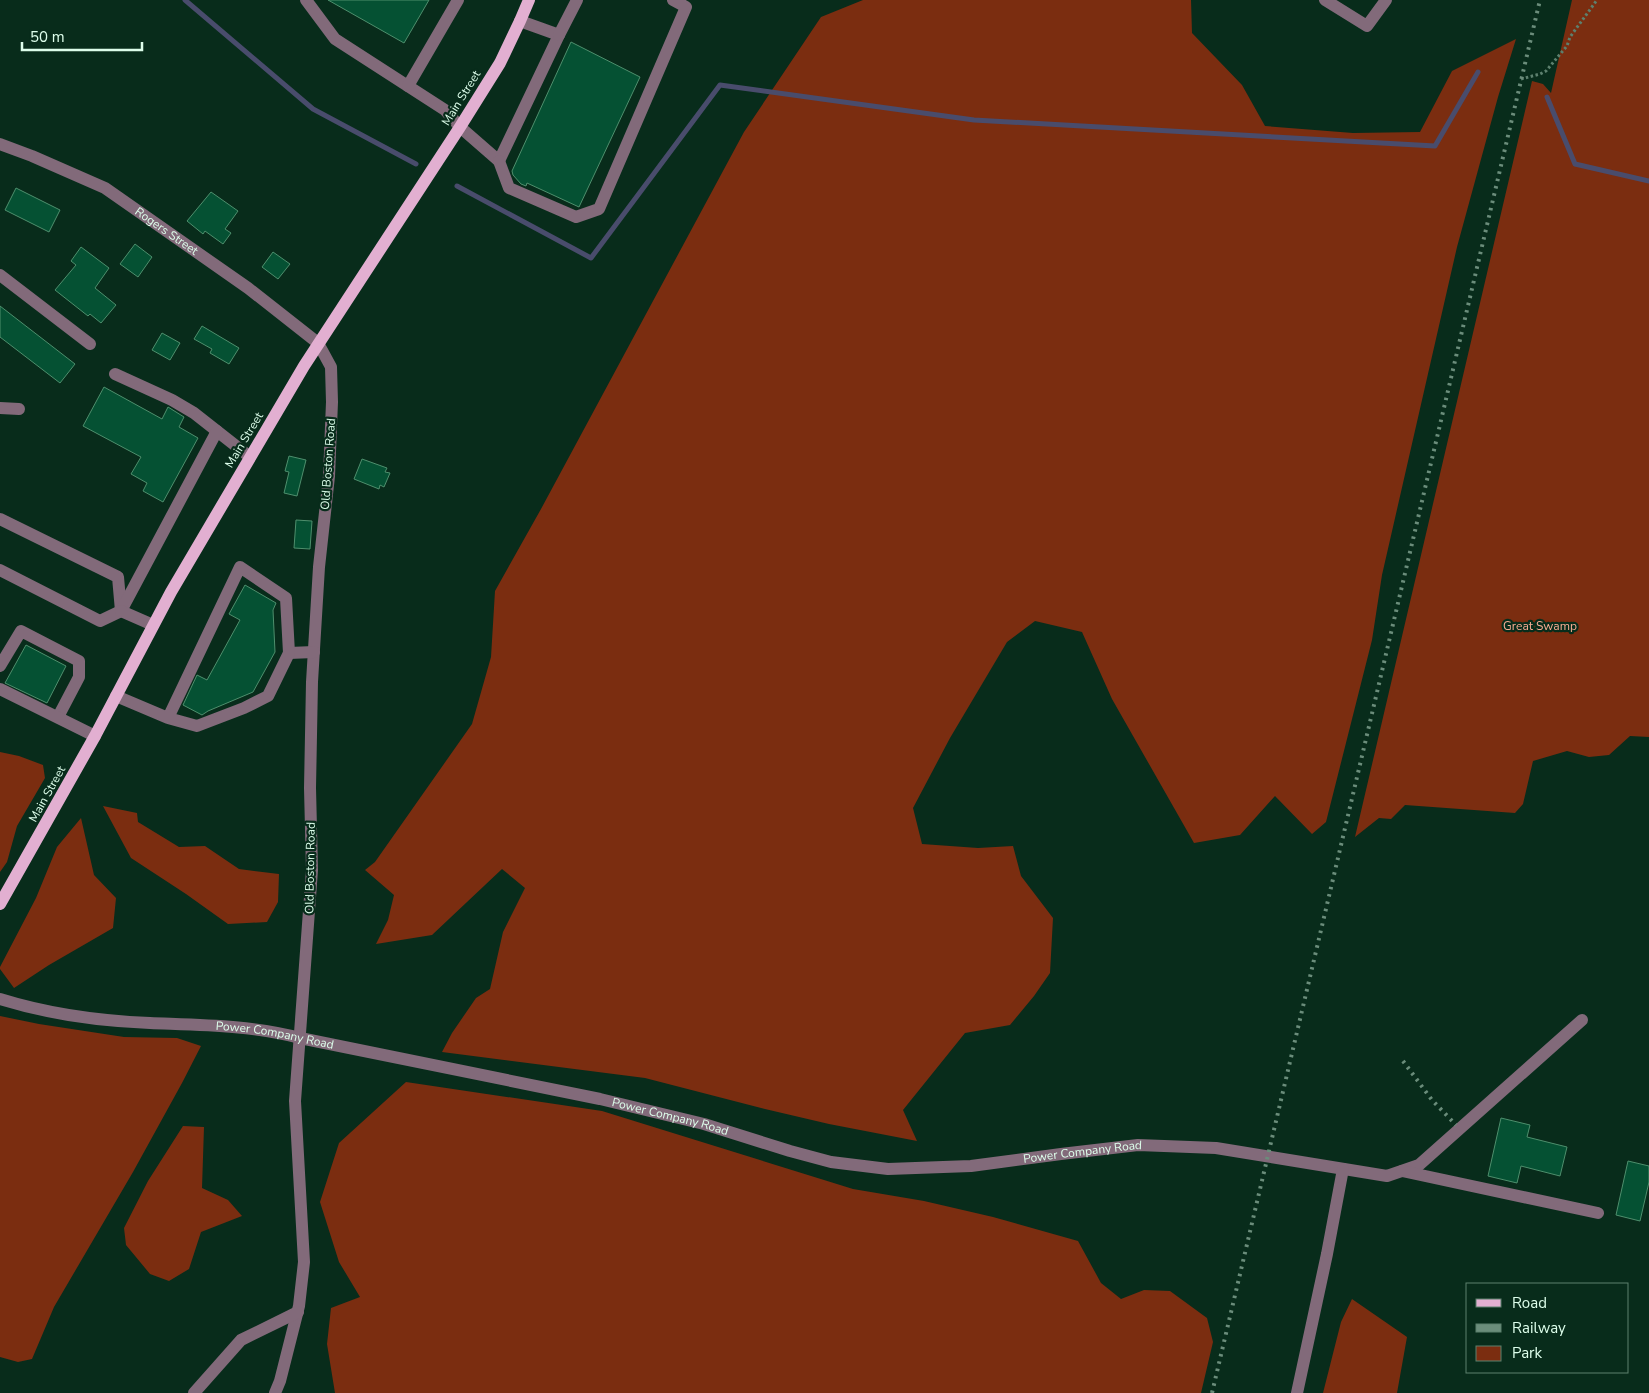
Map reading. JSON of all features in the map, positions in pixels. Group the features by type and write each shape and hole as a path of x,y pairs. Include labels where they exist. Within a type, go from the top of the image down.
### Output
{"main road":[{"name":"Main Street","path":"0,904 95,736 171,592 318,343 460,127 500,62 529,0"}],"street":[{"path":"306,0 335,39 445,110 460,127 500,161 510,188 576,217 599,210 686,6 672,0"},
{"path":"408,86 458,0"},
{"path":"500,161 559,34 577,0"},
{"path":"1325,0 1367,26 1386,0"},
{"path":"520,21 559,34"},
{"name":"Rogers Street","path":"0,144 105,188 248,288 318,343"},
{"path":"0,276 90,344"},
{"name":"Old Boston Road","path":"275,1393 280,1381 298,1312 304,1262 295,1101 312,870 310,788 314,652 319,567 329,476 332,402 331,367 318,343"},
{"path":"115,374 172,400 194,413 250,457"},
{"path":"0,408 19,409"},
{"path":"0,570 100,621 121,611 217,431"},
{"path":"0,519 118,577 121,611"},
{"path":"116,696 168,718 197,726 244,708 268,696 289,653 286,598 240,567 168,718"},
{"path":"121,611 153,625"},
{"path":"0,666 21,631 79,661 79,677 58,717"},
{"path":"289,653 314,652"},
{"path":"0,689 95,736"},
{"name":"Power Company Road","path":"0,999 86,1018 147,1023 233,1026 276,1031 300,1038 600,1099 704,1124 831,1162 888,1170 971,1166 1138,1145 1216,1148 1386,1176 1402,1171"},
{"path":"1402,1171 1419,1165 1582,1020"},
{"path":"1297,1393 1344,1169"},
{"path":"1402,1171 1598,1213"},
{"path":"194,1393 241,1340 298,1312"}],"path":[{"path":"1521,79 1546,71 1567,46 1570,37 1597,0"}],"green space":[{"path":"863,0 1191,0 1192,33 1242,85 1265,126 1353,133 1420,132 1452,71 1516,39 1457,247 1382,575 1372,640 1326,822 1312,834 1275,796 1240,835 1194,843 1112,699 1082,632 1035,621 1007,642 950,738 913,808 922,844 978,848 1013,846 1021,876 1053,918 1050,973 1010,1025 965,1033 903,1110 917,1141 829,1124 645,1078 442,1052 452,1033 476,998 490,989 503,932 525,888 502,869 432,935 376,944 388,920 394,895 365,870 375,862 472,724 491,657 495,591 744,132 821,17"},
{"name":"Great Swamp","path":"1572,0 1649,0 1649,737 1630,736 1609,755 1589,757 1567,751 1533,761 1523,804 1515,813 1405,805 1391,819 1379,818 1355,837 1532,81 1543,84 1551,93"},
{"path":"0,752 19,756 43,765 45,778 17,826 7,862 0,872"},
{"path":"103,806 137,813 138,822 179,847 205,846 239,869 279,874 278,902 267,922 228,924 131,858"},
{"path":"81,818 94,875 116,898 113,928 49,965 14,988 0,967 36,898 57,847"},
{"path":"0,1016 124,1037 177,1038 201,1046 133,1172 54,1307 32,1359 18,1362 0,1357"},
{"path":"406,1082 602,1111 853,1189 924,1201 993,1217 1078,1241 1101,1283 1121,1299 1144,1290 1170,1291 1207,1318 1213,1342 1201,1393 335,1393 327,1344 331,1308 360,1297 339,1262 320,1202 339,1143"},
{"path":"183,1126 204,1127 202,1188 228,1200 242,1216 201,1232 189,1269 169,1281 150,1274 126,1245 124,1228 148,1181"},
{"path":"1352,1299 1407,1337 1397,1393 1323,1393 1341,1322"}],"building":[{"path":"328,0 429,0 404,43"},
{"path":"571,42 640,77 579,207 527,183 526,186 521,184 512,171"},
{"path":"16,188 60,210 49,232 5,210"},
{"path":"211,192 238,211 225,229 231,233 223,244 205,231 203,234 187,221"},
{"path":"135,244 152,257 138,277 120,264"},
{"path":"81,247 109,268 95,288 116,305 101,323 90,314 88,316 55,290 76,265 71,261"},
{"path":"273,252 290,264 278,279 262,267"},
{"path":"0,306 75,364 60,383 0,337"},
{"path":"202,326 239,348 229,364 210,353 212,349 194,339"},
{"path":"162,333 180,343 170,360 152,350"},
{"path":"104,387 162,419 168,407 184,417 179,427 198,438 163,502 143,491 147,483 131,474 141,457 83,426"},
{"path":"289,456 306,460 297,496 284,493 289,472 285,471"},
{"path":"362,459 387,468 385,472 390,473 384,487 380,485 379,489 354,479"},
{"path":"296,520 312,521 310,549 294,548"},
{"path":"245,585 276,603 273,610 275,652 253,692 202,715 183,705 197,675 207,680 240,620 229,614"},
{"path":"26,645 66,666 47,703 5,683"},
{"path":"1501,1118 1530,1125 1527,1137 1567,1147 1560,1176 1521,1166 1517,1183 1488,1176"},
{"path":"1628,1161 1649,1166 1649,1182 1640,1221 1616,1215"}],"waterway":[{"path":"185,0 313,109 416,164"},
{"path":"457,186 591,258 720,85 974,120 1435,146 1478,72"},
{"path":"1547,97 1575,164 1649,181"}],"railway":[{"path":"1212,1393 1540,0"},
{"path":"1403,1061 1432,1100 1456,1125"}]}
